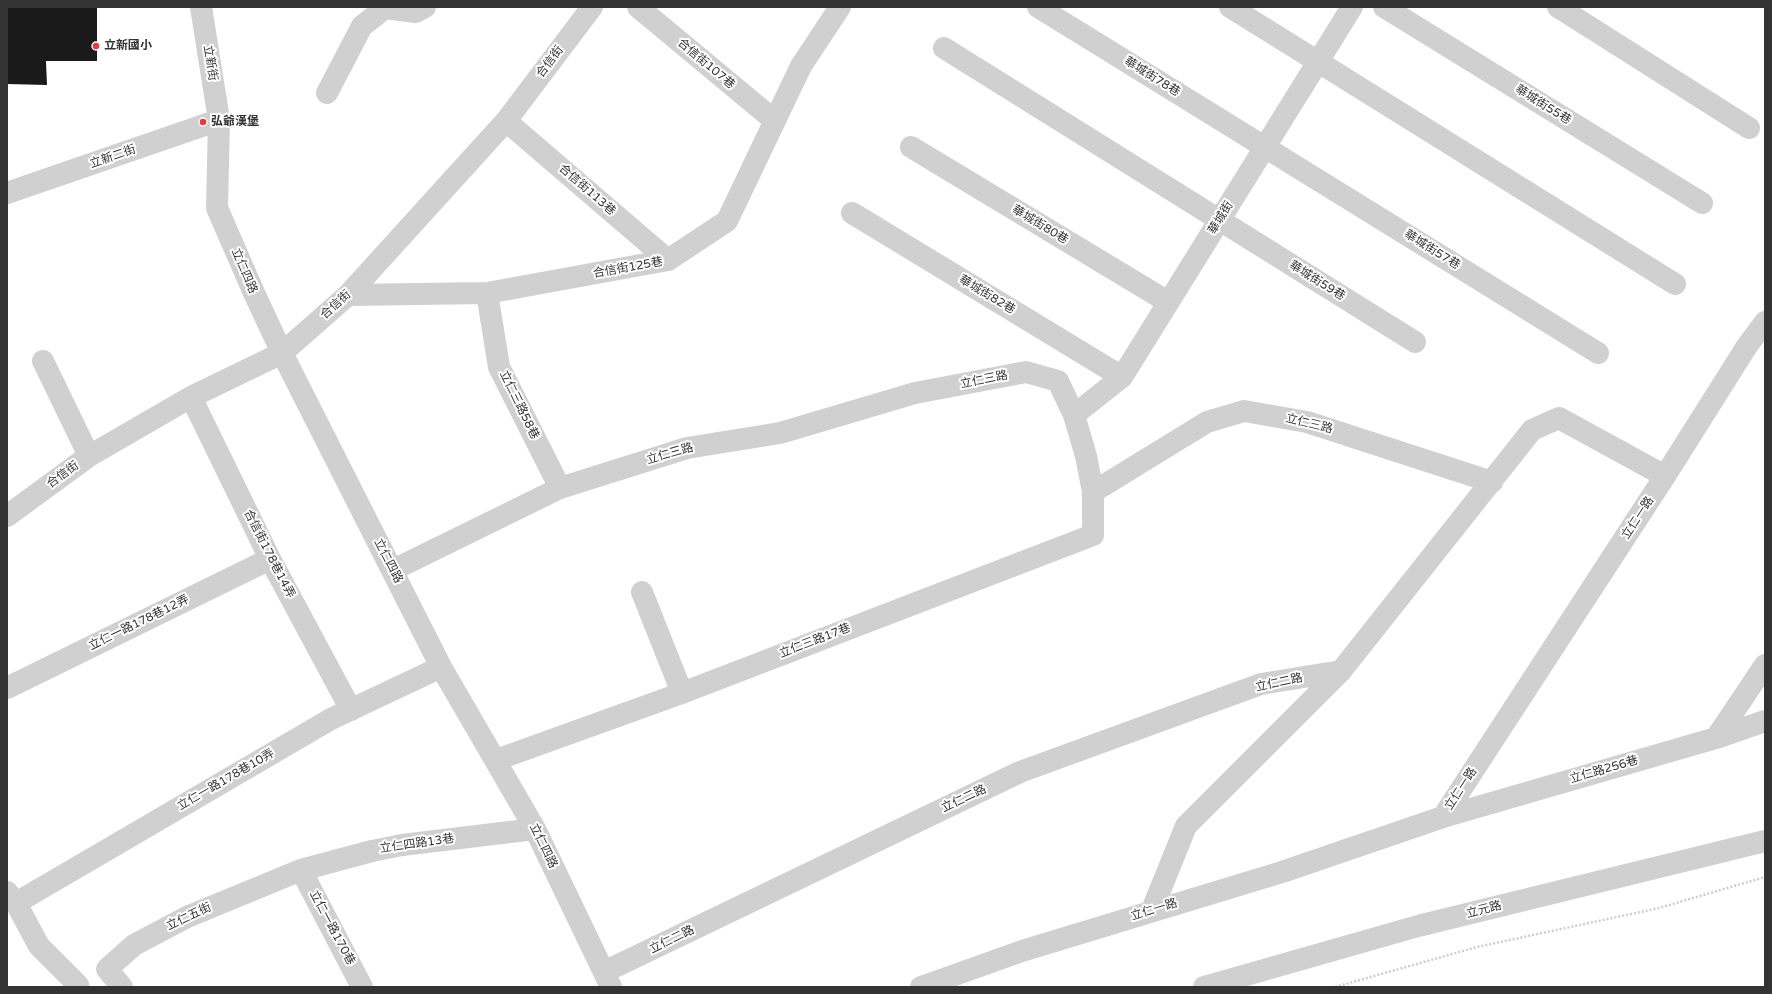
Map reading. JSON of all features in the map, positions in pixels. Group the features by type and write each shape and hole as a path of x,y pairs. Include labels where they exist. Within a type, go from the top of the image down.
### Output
{"street":[{"name":"立新街","path":"201,7 219,120"},
{"path":"327,93 362,26 385,8 416,12 425,7"},
{"name":"合信街","path":"7,516 89,456 191,397 282,353 348,295 506,121 592,7"},
{"name":"合信街107巷","path":"638,7 775,121"},
{"name":"合信街125巷","path":"348,295 487,293 668,260 727,221 801,66 840,7"},
{"name":"華城街78巷","path":"1038,7 1265,147"},
{"path":"1230,7 1674,284"},
{"name":"華城街","path":"1074,415 1122,377 1352,7"},
{"name":"華城街55巷","path":"1384,7 1702,203"},
{"path":"1558,7 1749,128"},
{"name":"華城街59巷","path":"944,48 1415,342"},
{"name":"立新二街","path":"7,193 219,120"},
{"name":"立仁四路","path":"219,120 217,208 254,293 282,353 441,667 536,829 608,980"},
{"name":"合信街113巷","path":"506,121 668,260"},
{"name":"華城街80巷","path":"911,147 1168,302"},
{"name":"華城街57巷","path":"1265,147 1598,352"},
{"name":"華城街82巷","path":"852,213 1122,377"},
{"name":"立仁三路58巷","path":"487,293 499,367 560,488"},
{"name":"立仁一路","path":"921,987 1022,951 1152,910 1282,872 1443,816 1666,476 1747,346 1765,322"},
{"path":"43,361 89,456"},
{"name":"立仁三路","path":"393,570 560,488 687,448 780,433 914,393 1026,372 1058,381 1074,415 1086,456 1093,492 1207,422 1244,411 1307,422 1492,482"},
{"name":"合信街178巷14弄","path":"191,397 270,559 351,710"},
{"path":"1152,910 1186,826 1341,671 1532,430 1559,418 1666,476"},
{"name":"立仁三路17巷","path":"496,760 682,693 1093,535 1093,492"},
{"name":"立仁一路178巷12弄","path":"7,688 270,559"},
{"path":"642,592 682,693"},
{"path":"1716,738 1765,665"},
{"name":"立仁一路178巷10弄","path":"11,898 331,719 441,667"},
{"name":"立仁二路","path":"608,980 1020,772 1261,684 1341,671"},
{"name":"立仁路256巷","path":"1443,816 1716,738 1765,721"},
{"name":"立仁四路13巷","path":"301,870 372,850 536,829"},
{"name":"立元路","path":"1204,987 1418,926 1765,841"},
{"name":"立仁五街","path":"78,986 107,969 134,945 187,917 301,870"},
{"name":"立仁一路170巷","path":"301,870 362,987"},
{"path":"11,898 39,946 78,986"},
{"path":"107,969 122,987"}],"path":[{"path":"1335,987 1478,947 1659,908 1765,878"}],"building":[{"path":"7,7 97,7 97,61 46,61 47,85 7,84"}],"place":[{"name":"立新國小","path":"96,46"},
{"name":"弘爺漢堡","path":"203,122"}]}
